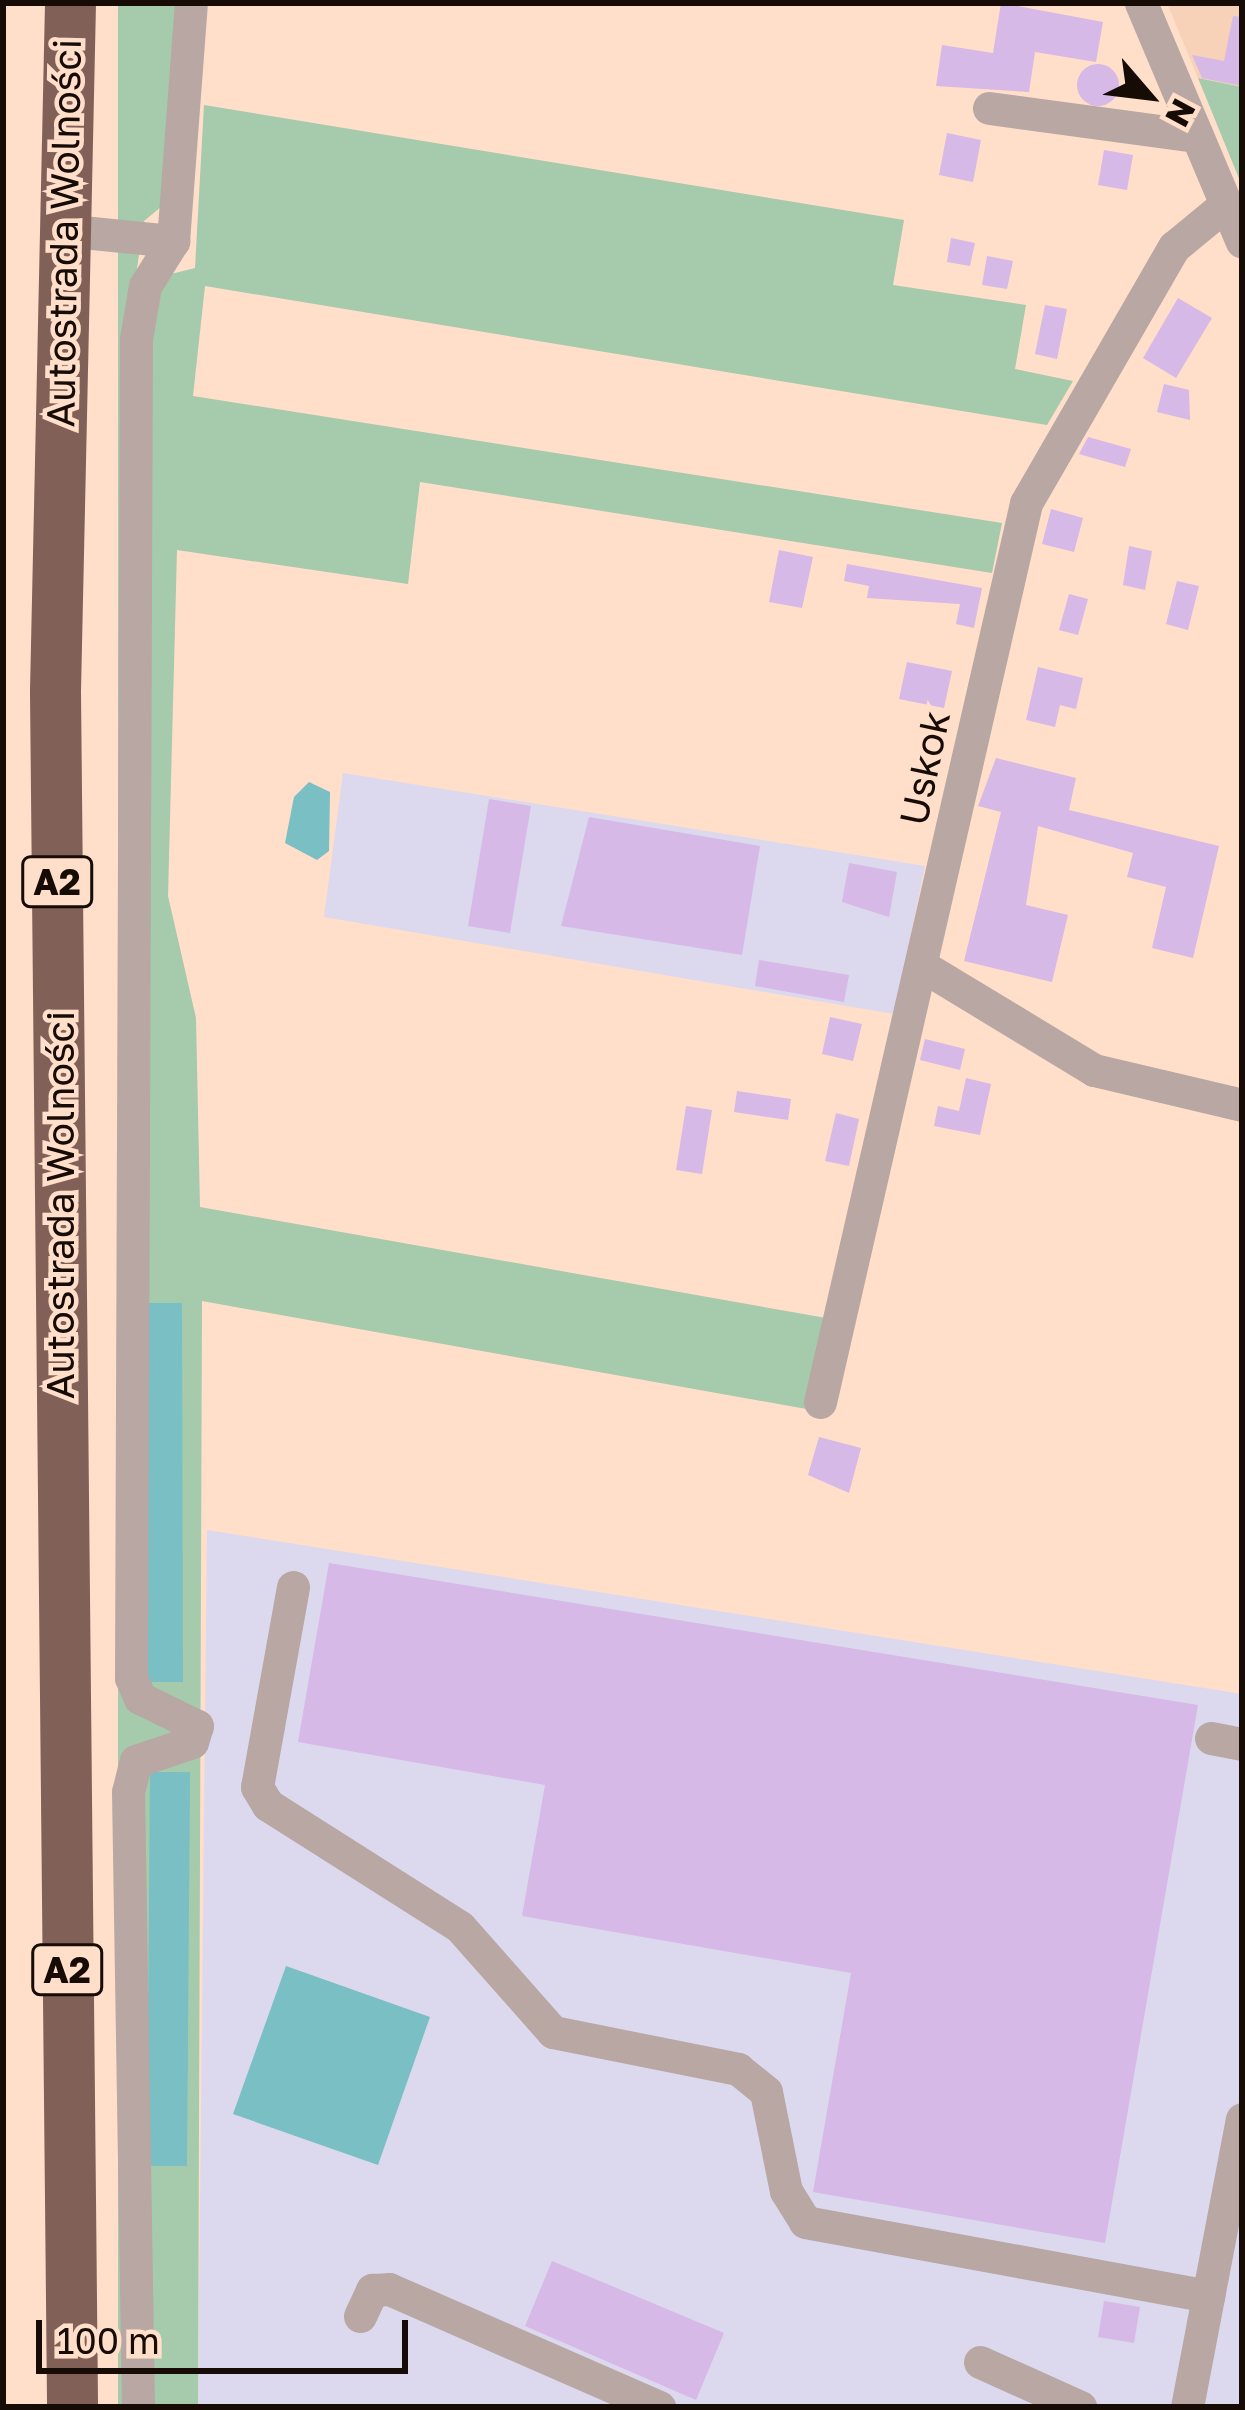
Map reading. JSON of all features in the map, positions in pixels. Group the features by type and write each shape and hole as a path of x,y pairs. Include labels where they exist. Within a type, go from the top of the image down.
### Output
{"highway":[{"name":"Autostrada Wolności","path":"70,3 55,692 72,2407"}],"street":[{"path":"138,2407 128,1792 136,1761 192,1742 197,1726 140,1698 131,1678 136,340 145,286 173,241 191,3"},
{"path":"1142,3 1242,242"},
{"path":"989,108 1197,136"},
{"name":"Uskok","path":"820,1402 924,967 1026,503 1174,247 1225,205"},
{"path":"62,230 173,241"},
{"path":"924,967 1094,1070 1242,1105"},
{"path":"293,1587 257,1786 268,1805 460,1927 553,2032 738,2069 766,2092 786,2191 805,2222 1208,2296"},
{"path":"1187,2407 1242,2119"},
{"path":"360,2316 372,2290 389,2289 659,2407"},
{"path":"980,2362 1080,2407"}],"shaded area":[{"path":"1167,3 1242,3 1242,87 1198,78"},
{"path":"343,773 925,866 894,1014 324,917"},
{"path":"207,1530 1242,1694 1242,2407 198,2407"}],"green space":[{"path":"118,3 180,3 168,201 144,221 128,329 150,317 163,276 195,268 204,105 904,220 893,285 1026,305 1015,369 1073,381 1047,425 205,286 193,396 1002,523 992,573 420,482 408,584 177,550 168,896 196,1018 200,1207 826,1318 812,1410 202,1301 198,2407 118,2407"},
{"path":"1198,78 1242,87 1242,182 1240,181"}],"water":[{"path":"309,782 330,792 329,851 317,860 285,843 294,797"},
{"path":"146,1303 182,1303 183,1682 146,1682"},
{"path":"150,1772 190,1772 187,2166 147,2166"},
{"path":"286,1966 430,2017 378,2165 233,2114"}],"building":[{"path":"1001,3 1103,22 1096,62 1035,52 1029,92 936,86 942,45 993,53"},
{"path":"1233,16 1242,17 1242,86 1202,78 1192,55 1224,61"},
{"path":"1098,64 1113,70 1119,85 1113,100 1098,106 1083,100 1077,85 1083,70"},
{"path":"947,133 981,140 973,182 939,175"},
{"path":"1104,150 1133,155 1127,190 1098,185"},
{"path":"951,238 975,243 970,266 947,262"},
{"path":"987,256 1013,261 1007,289 982,285"},
{"path":"1178,298 1212,318 1176,378 1143,358"},
{"path":"1045,305 1067,309 1057,359 1035,354"},
{"path":"1164,384 1189,390 1190,420 1157,412"},
{"path":"1088,437 1131,449 1125,467 1079,454"},
{"path":"1051,509 1083,518 1074,552 1042,544"},
{"path":"1129,546 1152,551 1145,590 1123,585"},
{"path":"779,550 813,557 802,608 769,602"},
{"path":"847,564 982,588 974,628 956,624 960,604 867,598 869,586 844,581"},
{"path":"1177,581 1199,586 1188,630 1166,624"},
{"path":"1069,594 1088,599 1078,635 1059,630"},
{"path":"907,662 952,671 944,708 899,699"},
{"path":"1038,667 1083,678 1076,709 1060,705 1055,727 1026,720"},
{"path":"996,758 1076,778 1069,810 1219,846 1193,958 1152,948 1166,887 1127,877 1133,853 1038,826 1026,905 1068,915 1052,982 964,961 1001,812 978,806"},
{"path":"489,799 531,806 510,933 468,926"},
{"path":"589,817 760,846 742,955 561,926"},
{"path":"849,863 897,872 889,917 842,902"},
{"path":"759,960 849,975 844,1002 755,986"},
{"path":"830,1017 862,1024 853,1061 822,1054"},
{"path":"925,1039 965,1049 960,1070 920,1060"},
{"path":"966,1078 991,1084 980,1135 934,1126 938,1106 959,1111"},
{"path":"737,1091 791,1099 788,1120 734,1112"},
{"path":"686,1106 712,1110 702,1174 676,1170"},
{"path":"836,1113 859,1119 849,1166 825,1161"},
{"path":"819,1437 861,1448 849,1493 808,1475"},
{"path":"329,1563 1198,1705 1105,2243 813,2192 851,1973 522,1916 545,1785 298,1742"},
{"path":"552,2261 724,2333 696,2400 525,2326"},
{"path":"1104,2301 1140,2307 1134,2343 1098,2337"}]}
